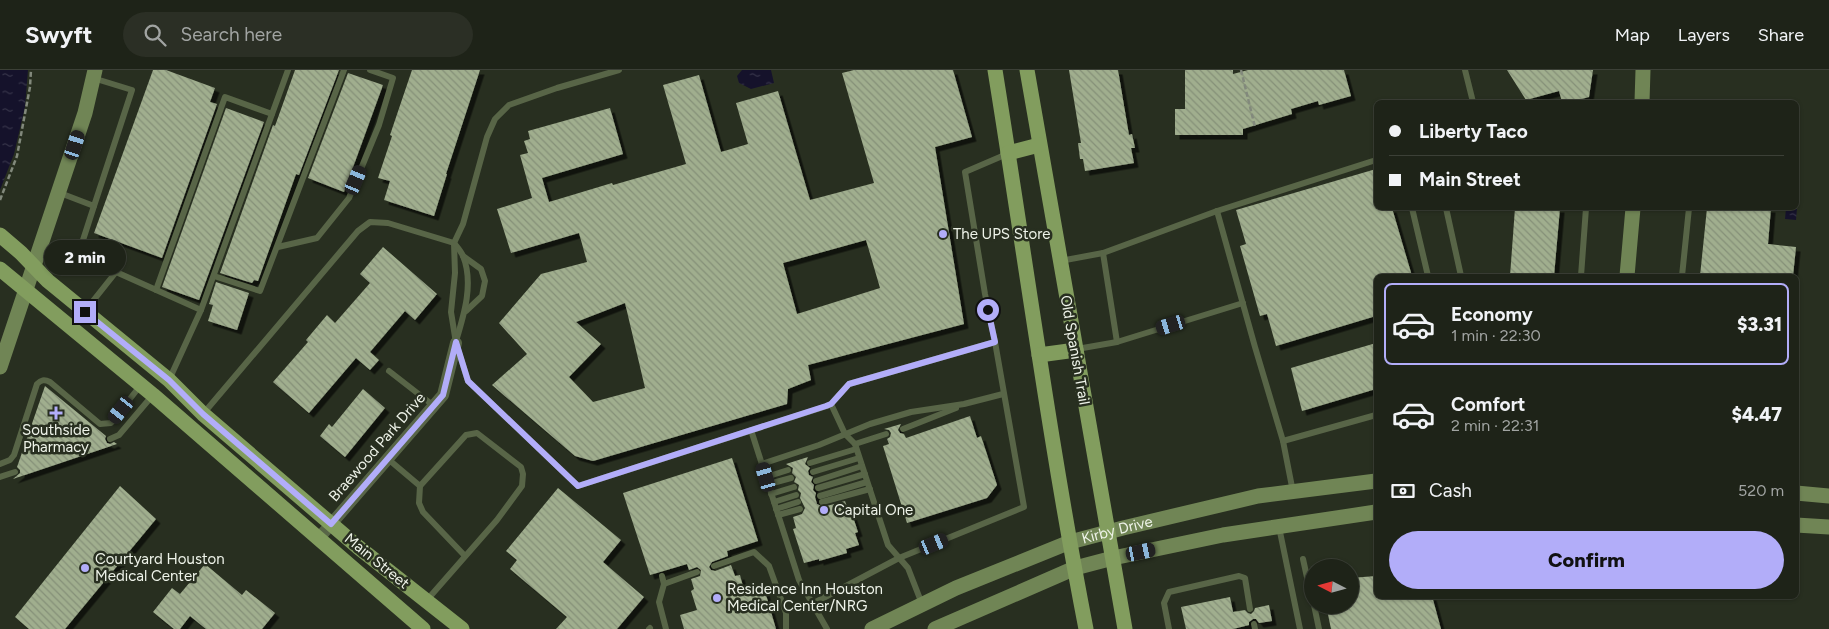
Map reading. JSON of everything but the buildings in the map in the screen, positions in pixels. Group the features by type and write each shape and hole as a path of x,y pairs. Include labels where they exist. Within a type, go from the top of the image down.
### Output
{"main road":[{"path":"994,70 1039,356 1086,629"},
{"name":"Old Spanish Trail","path":"1027,70 1125,629"},
{"path":"1642,100 1643,70"},
{"path":"0,367 60,193 85,114 94,74"},
{"path":"1008,153 1039,145"},
{"path":"1627,274 1633,210"},
{"name":"Main Street","path":"0,234 48,281 169,380 203,414 331,524 462,629"},
{"name":"Main Street","path":"4,272 153,395 423,629"},
{"path":"1039,356 1076,350"},
{"name":"Kirby Drive","path":"872,629 956,588 1070,542 1258,496 1374,481"},
{"path":"1799,493 1829,496"},
{"name":"Kirby Drive","path":"935,629 1074,568 1223,535 1374,512"},
{"path":"1799,525 1829,527"}],"street":[{"name":"Braewood Park Drive","path":"319,538 443,395 456,342"}],"lane":[{"path":"169,380 201,310 288,70"},
{"path":"214,276 260,291 344,70"},
{"path":"278,246 317,238 349,198 379,125 393,78 370,70"},
{"path":"619,70 557,88 509,105 495,119 463,224 454,243 455,273 451,312 456,342 468,381 578,486 831,404 849,384 995,342"},
{"path":"1465,70 1472,100"},
{"path":"94,74 132,90 83,240 116,272 201,310"},
{"path":"156,290 225,97 272,114"},
{"path":"812,604 899,558 1024,507 965,172 1008,153"},
{"path":"1060,261 1103,254 1217,211 1374,161"},
{"path":"60,193 94,206"},
{"path":"1412,210 1428,274"},
{"path":"1446,210 1461,274"},
{"path":"1581,274 1586,210"},
{"path":"1682,274 1689,210"},
{"path":"1217,211 1283,441 1293,492"},
{"path":"203,414 358,231 370,222 388,223 454,243 463,256 481,269 485,281 482,296 465,312"},
{"path":"1103,254 1117,342"},
{"path":"456,342 467,305 466,272 463,256"},
{"path":"85,312 116,272"},
{"path":"1076,350 1117,342 1243,303"},
{"path":"389,371 434,406"},
{"path":"0,464 10,460 14,455 37,384 41,380 50,382 100,424 110,423 141,385"},
{"path":"762,464 819,445 870,424 911,412 964,404 1003,394"},
{"path":"110,439 118,435 153,395"},
{"path":"831,404 845,434 856,447 888,545 908,568 922,604"},
{"path":"903,429 964,404"},
{"path":"1283,441 1374,416"},
{"path":"751,430 799,580 827,629"},
{"path":"426,601 497,520 522,486 523,474 521,467 477,433 466,435 420,486 420,503 423,512 465,556"},
{"path":"810,463 886,434"},
{"path":"388,458 420,486"},
{"path":"813,472 859,458"},
{"path":"816,481 862,466"},
{"path":"766,477 788,470"},
{"path":"0,477 15,472"},
{"path":"818,488 865,474"},
{"path":"769,484 791,478"},
{"path":"821,499 868,486"},
{"path":"772,494 794,487"},
{"path":"776,508 796,495"},
{"path":"776,508 799,506"},
{"path":"1279,526 1300,629"},
{"path":"714,566 753,549 769,566 786,613 786,629"},
{"path":"1302,559 1304,567"},
{"path":"664,584 697,572"},
{"path":"662,576 664,584 659,602 666,629"},
{"path":"1169,629 1164,602 1168,592 1239,576 1245,578 1250,609"},
{"path":"1316,614 1320,629"}],"path":[{"path":"0,200 16,156 30,87 31,70"},
{"path":"1241,70 1255,126"}],"water":[{"path":"0,70 28,70 25,107 14,154 0,190"},
{"path":"742,70 771,70 774,83 751,89 739,83 737,76"},
{"path":"1786,210 1797,210 1796,220 1785,219"}],"place":[{"name":"The UPS Store","path":"943,234"},
{"name":"Southside Pharmacy","path":"56,413"},
{"name":"Capital One","path":"824,510"},
{"name":"Courtyard Houston Medical Center","path":"85,568"},
{"name":"Residence Inn Houston Medical Center/NRG","path":"717,598"}],"route":[{"path":"85,312 169,380 203,414 331,524 443,395 456,342 468,381 578,486 826,406 831,404 849,384 995,342 988,310"}]}
